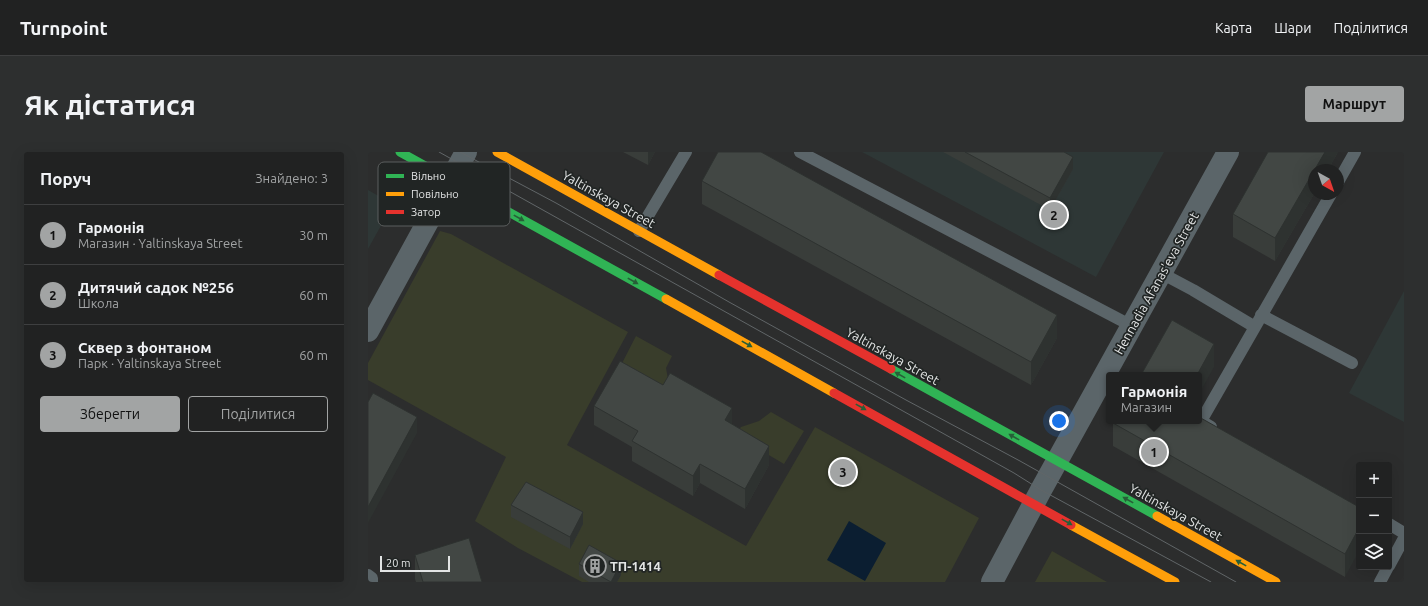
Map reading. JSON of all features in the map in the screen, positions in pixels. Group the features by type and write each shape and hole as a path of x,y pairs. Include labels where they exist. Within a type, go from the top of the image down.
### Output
{"street":[{"path":"400,152 418,162"},
{"path":"461,162 466,152"},
{"name":"Yaltinskaya Street","path":"497,152 1056,462 1276,582"},
{"name":"Hennadia Afanas'eva Street","path":"1106,372 1228,152"},
{"path":"510,213 1175,582"},
{"path":"368,331 425,226"},
{"name":"Hennadia Afanas'eva Street","path":"992,582 1033,504 1106,373"}],"lane":[{"path":"639,231 686,152"},
{"path":"800,152 1132,326"},
{"path":"1344,171 1355,152"},
{"path":"1202,419 1328,200"},
{"path":"1161,274 1193,290 1254,327"},
{"path":"1261,315 1352,363"},
{"path":"1202,422 1221,432"},
{"path":"1392,526 1404,532"},
{"path":"1392,560 1404,538"},
{"path":"1380,582 1387,570"},
{"path":"368,575 372,578 372,582"}],"shaded area":[{"path":"862,152 1164,152 1096,277"},
{"path":"368,190 378,196 378,226 381,226 368,249"},
{"path":"1404,291 1404,422 1349,393"}],"green space":[{"path":"440,231 451,234 628,332 567,445 746,546 815,427 979,518 945,582 582,582 518,548 475,521 506,457 368,380 368,363"},
{"path":"636,336 672,356 666,368 669,385 662,395 618,371"},
{"path":"771,412 804,431 784,464 735,435 741,427 759,421"},
{"path":"1052,551 1107,582 1035,582"}],"water":[{"path":"849,521 886,543 865,581 827,560"}],"building":[{"path":"718,152 761,152 1057,315 1031,362 702,181"},
{"path":"965,152 1064,152 1073,157 1050,198"},
{"path":"1268,152 1325,152 1318,164 1308,164 1308,181 1275,238 1233,214"},
{"path":"1172,320 1214,344 1199,372 1143,372"},
{"path":"620,361 663,385 670,373 732,408 725,420 769,446 745,489 700,464 693,476 632,441 638,431 594,406"},
{"path":"373,393 417,417 368,507 368,402"},
{"path":"1202,419 1356,505 1356,534 1345,554 1115,424 1202,424"},
{"path":"526,482 583,512 570,537 511,505"},
{"path":"469,538 482,582 423,582 415,555"},
{"path":"589,545 621,563 611,582 579,564"}],"tram line":[{"path":"439,152 457,162"},
{"path":"460,152 479,162"},
{"path":"510,179 556,203 729,302 1020,461 1236,582"},
{"path":"510,192 1014,473 1041,490 1211,582"}],"traffic: fast":[{"path":"400,152 418,162"},
{"path":"510,213 666,299"},
{"path":"891,369 1157,516"}],"traffic: slow":[{"path":"497,152 719,275"},
{"path":"666,299 834,393"},
{"path":"1157,516 1276,582"},
{"path":"1071,525 1175,582"}],"traffic: jam":[{"path":"719,275 891,369"},
{"path":"834,393 1071,525"}],"place":[{"name":"Дитячий садок №256","path":"1054,215"},
{"name":"Гармонія","path":"1154,452"},
{"name":"Сквер з фонтаном","path":"843,472"},
{"name":"ТП-1414","path":"595,566"}]}
